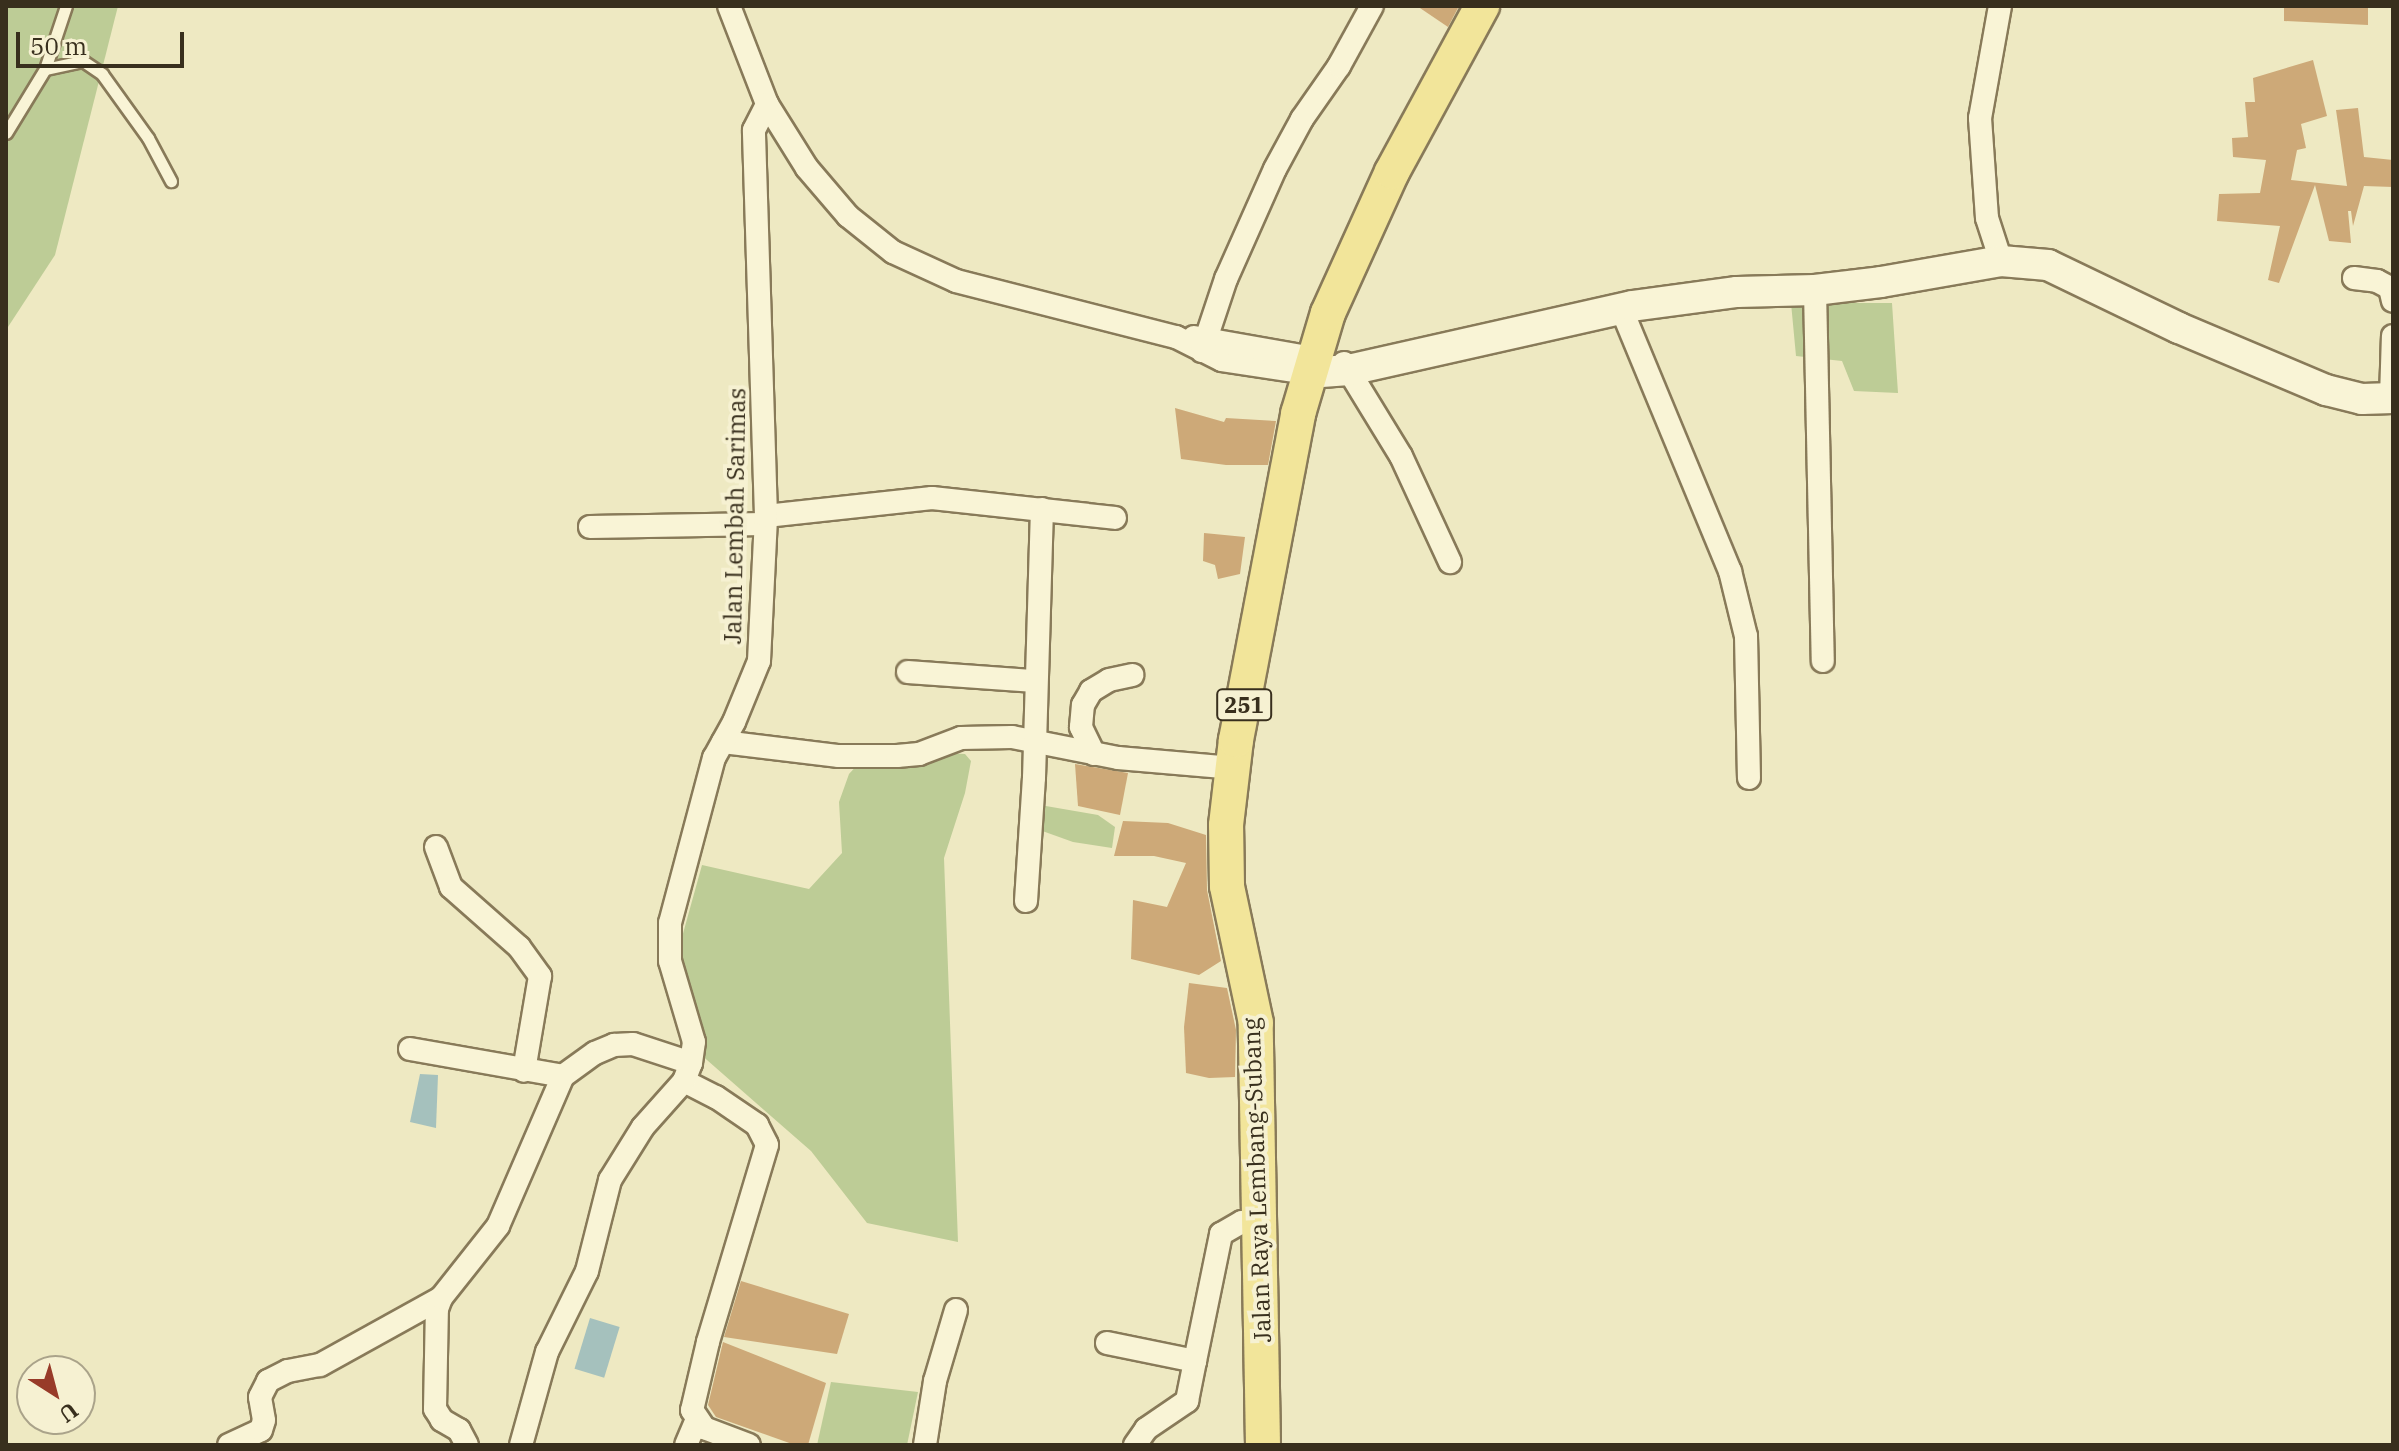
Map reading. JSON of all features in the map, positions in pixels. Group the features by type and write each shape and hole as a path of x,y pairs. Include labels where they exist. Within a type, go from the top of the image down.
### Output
{"main road":[{"name":"Jalan Raya Lembang-Subang","path":"1263,1445 1256,1023 1227,886 1226,825 1236,740 1335,366 1328,313 1392,172 1482,6"}],"street":[{"path":"729,6 767,104 807,168 848,216 893,252 956,281 1204,344 1222,360 1335,366 1621,308 1737,292 1815,290 2001,261 2048,265 2179,328 2326,390 2362,399 2392,398 2393,336"},
{"path":"1204,344 1226,279 1275,169 1372,6"},
{"path":"2000,6 1980,118 1987,218 2001,261"},
{"name":"Jalan Lembah Sarimas","path":"687,1072 694,1042 670,961 670,923 714,758 759,661 765,520 754,130 767,104"},
{"path":"2354,278 2377,281 2390,288 2393,301"},
{"path":"1815,290 1823,661"},
{"path":"1621,308 1730,571 1746,636 1750,703 1749,778"},
{"path":"1335,366 1401,456 1450,562"},
{"path":"590,527 765,520 932,498 1115,518"},
{"path":"1026,901 1034,778 1032,742 1042,509"},
{"path":"908,672 1035,681"},
{"path":"1094,754 1081,727 1083,705 1091,691 1109,680 1132,675"},
{"path":"723,742 839,756 919,754 961,738 1012,737 1094,754 1235,768"},
{"path":"436,847 451,887 519,947 540,976 524,1071"},
{"path":"467,1445 459,1430 442,1420 435,1409 437,1309 441,1298 498,1226 563,1076 595,1053 614,1045 633,1044 687,1072 749,1118 765,1135 767,1145 708,1342 692,1410 696,1421 686,1445"},
{"path":"410,1049 563,1076"},
{"path":"521,1445 547,1352 587,1271 610,1180 643,1127 687,1072"},
{"path":"1135,1445 1146,1429 1187,1401 1221,1234 1242,1222 1260,1222"},
{"path":"229,1445 261,1430 264,1420 260,1397 268,1381 288,1371 320,1365 441,1298"},
{"path":"925,1445 935,1381 956,1310"},
{"path":"1107,1343 1195,1361"},
{"path":"696,1421 749,1445"}],"lane":[{"path":"6,133 45,69 66,6"},
{"path":"45,69 83,61 102,74 148,138 171,181"}],"green space":[{"path":"6,6 118,6 55,255 6,330"},
{"path":"1791,303 1892,303 1898,393 1854,391 1842,361 1796,356"},
{"path":"872,749 965,754 971,761 965,793 944,858 958,1242 867,1223 811,1151 699,1053 679,948 702,865 809,889 842,853 839,802 849,774"},
{"path":"1040,805 1098,815 1115,827 1112,848 1073,842 1034,828"},
{"path":"831,1382 918,1392 907,1445 817,1445"}],"water":[{"path":"420,1074 438,1075 436,1128 410,1122"},
{"path":"590,1318 620,1327 604,1378 575,1369"}],"building":[{"path":"1417,6 1459,6 1448,27"},
{"path":"2284,6 2368,6 2368,25 2284,21"},
{"path":"2313,60 2327,116 2301,124 2306,148 2297,150 2291,180 2347,186 2336,110 2358,108 2364,157 2393,160 2393,187 2364,186 2353,226 2351,211 2348,211 2351,243 2329,241 2315,185 2279,283 2268,280 2280,226 2217,221 2219,194 2260,193 2266,160 2233,157 2232,138 2248,137 2245,102 2255,102 2253,78"},
{"path":"1175,408 1224,422 1226,418 1276,421 1268,465 1226,465 1181,459"},
{"path":"1204,533 1245,537 1240,574 1218,579 1215,565 1203,561"},
{"path":"1075,764 1128,773 1120,815 1078,806"},
{"path":"1123,821 1168,823 1206,835 1207,890 1221,961 1199,975 1131,959 1133,900 1167,907 1186,863 1154,856 1114,856"},
{"path":"1189,983 1227,988 1236,1030 1235,1077 1209,1078 1186,1073 1184,1027"},
{"path":"741,1281 849,1314 837,1354 724,1337"},
{"path":"723,1342 826,1383 808,1445 795,1445 716,1417 708,1405"}]}
